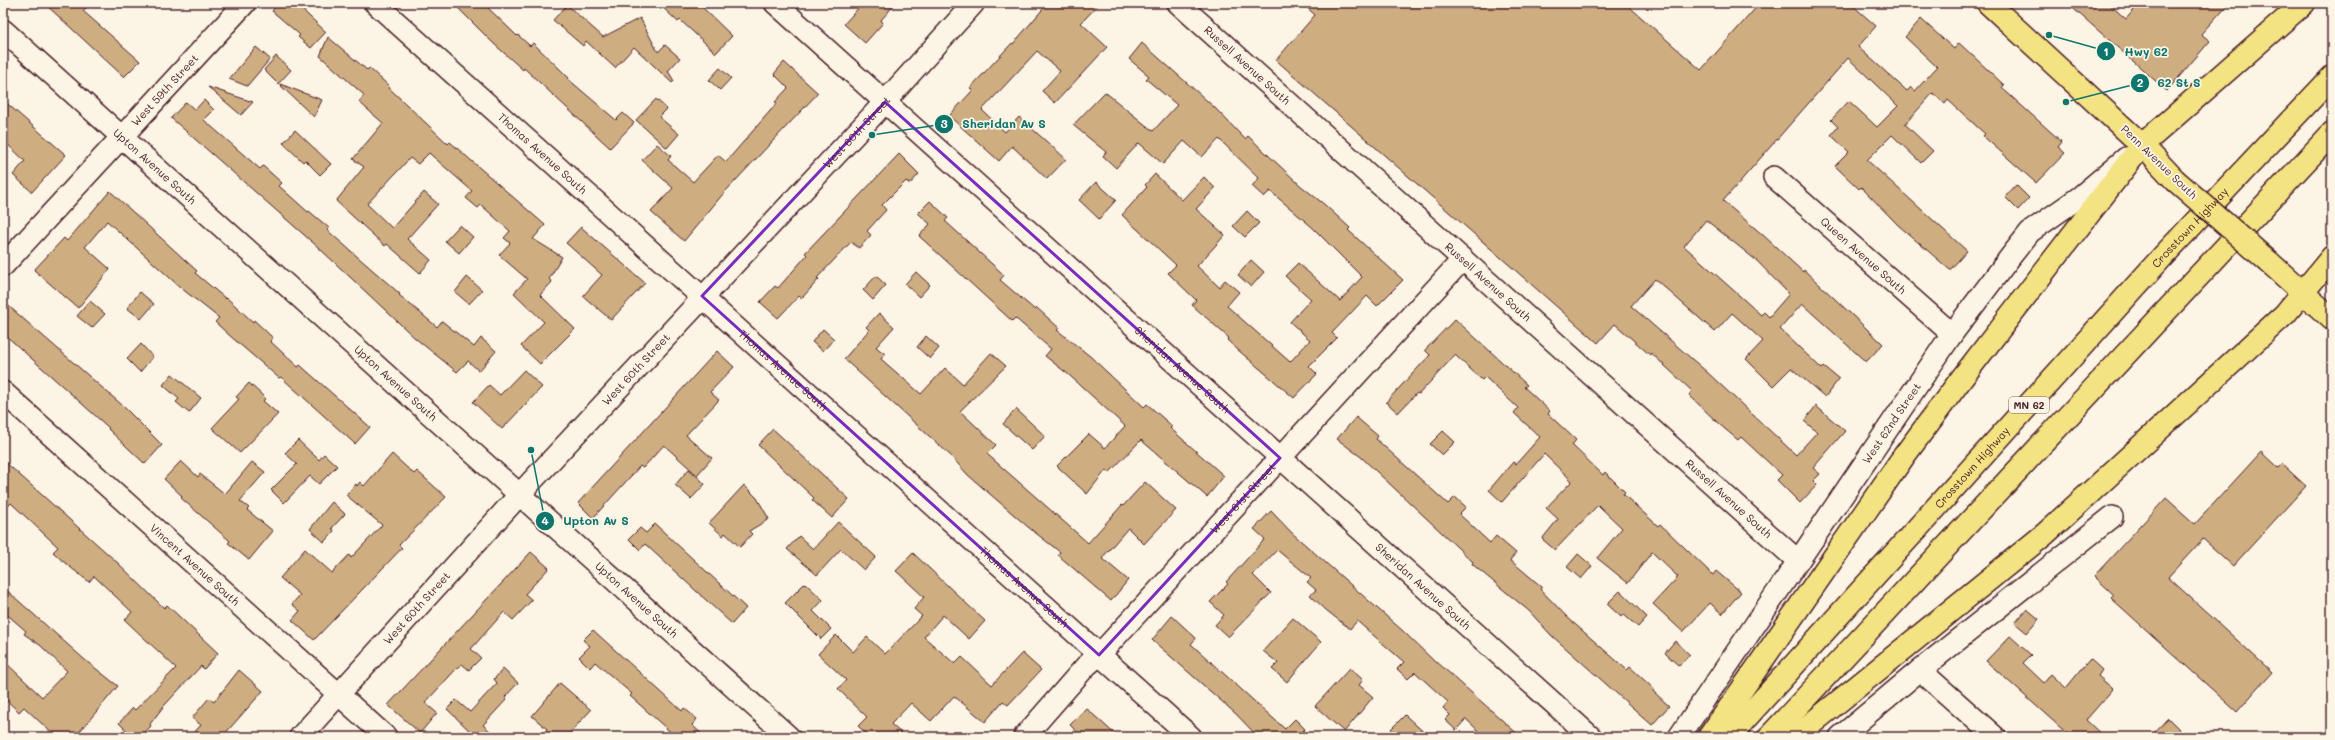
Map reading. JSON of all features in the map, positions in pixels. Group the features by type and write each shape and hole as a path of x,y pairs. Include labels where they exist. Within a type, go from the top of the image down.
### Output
{"main road":[{"name":"Penn Avenue South","path":"1988,3 2142,145 2175,180 2332,319"},
{"path":"1709,737 1918,438 2142,145 2304,3"},
{"name":"Crosstown Highway","path":"1729,737 2164,255 2332,77"},
{"name":"MN 62","path":"1768,737 2192,280 2332,133"},
{"path":"1795,737 2045,534 2285,314 2332,257"}],"street":[{"name":"West 59th Street","path":"3,266 245,3"},
{"name":"Thomas Avenue South","path":"375,3 1191,737"},
{"name":"Sheridan Avenue South","path":"775,3 997,200 1280,458 1591,737"},
{"name":"West 60th Street","path":"300,737 340,695 519,495 702,296 885,102 974,3"},
{"name":"Russell Avenue South","path":"1178,3 1798,561"},
{"name":"Upton Avenue South","path":"3,30 789,737"},
{"name":"West 62nd Street","path":"1679,737 1952,334 2030,232 2081,196 2142,145"},
{"name":"Queen Avenue South","path":"1774,177 1952,334"},
{"name":"West 61st Street","path":"1024,737 1086,666 1099,655 1463,259"},
{"name":"Vincent Avenue South","path":"3,392 386,737"},
{"path":"1840,737 1920,670 2112,517"},
{"path":"1920,670 1995,737"}],"highlighted area":[{"path":"885,102 1280,458 1099,655 702,296"}],"building":[{"path":"44,3 91,3 83,11 140,61 124,77"},
{"path":"279,3 295,3 326,32 311,48 298,37 300,35 272,11"},
{"path":"453,3 483,3 517,36 518,35 530,46 533,43 569,78 568,79 616,120 623,113 634,123 610,148 524,68 523,70 493,43"},
{"path":"658,3 698,3 732,36 716,53 680,20 678,22"},
{"path":"863,3 896,3 881,20 883,23 865,43 844,24"},
{"path":"1048,3 1100,3 1081,23 1107,47 1055,103 1042,91 1060,71 1037,51 982,110 1005,132 1019,117 1066,159 1047,179 1012,146 999,161 949,116 973,90 970,88 1012,43 1013,44"},
{"path":"1302,3 1625,3 1701,70 1760,3 1850,3 1876,26 1858,47 1907,91 1911,87 1915,91 1937,67 1905,37 1921,19 1954,49 1959,43 2004,85 2002,88 2062,142 2058,147 2065,153 2036,183 1983,136 1985,134 1948,100 1945,104 1933,93 1905,124 1933,151 1921,163 1892,135 1867,160 1967,251 1950,270 1898,225 1861,187 1859,189 1835,166 1849,152 1831,135 1838,127 1831,120 1849,101 1877,127 1898,106 1848,58 1723,201 1803,272 1804,270 1883,344 1866,362 1802,304 1780,329 1822,369 1824,367 1839,379 1825,397 1791,368 1773,386 1746,359 1763,341 1732,313 1715,332 1655,279 1631,306 1708,373 1796,455 1817,432 1804,421 1816,406 1845,431 1813,468 1820,474 1813,481 1817,485 1800,503 1777,480 1782,475 1741,437 1738,440 1719,424 1689,395 1692,391 1651,353 1650,355 1615,324 1598,343 1276,60 1315,15","holes":["1706,220 1757,261 1789,294 1769,317 1764,312 1761,315 1684,246"]},
{"path":"2067,3 2108,3 2126,19 2140,3 2229,3 2201,34 2210,41 2167,91"},
{"path":"567,5 603,37 640,18 658,52 665,45 680,58 668,71 674,81 672,83 634,47 615,68 586,41 583,46 553,20"},
{"path":"328,37 367,70 369,68 448,144 450,142 545,225 533,239 562,257 549,279 552,282 540,295 575,329 540,364 521,346 544,322 514,293 527,279 499,255 510,243 504,238 510,231 481,205 478,208 466,198 472,191 429,153 418,164 410,158 367,204 392,228 424,192 438,204 407,239 431,260 420,273 387,244 385,246 336,201 364,167 353,159 383,123 359,102 364,95 320,56"},
{"path":"1142,43 1214,107 1245,139 1248,136 1300,185 1325,205 1350,228 1348,230 1403,280 1377,306 1367,296 1332,333 1337,338 1309,366 1317,374 1294,398 1227,340 1229,338 1192,305 1196,300 1168,273 1176,265 1122,215 1147,187 1145,185 1155,174 1182,200 1204,177 1215,188 1196,209 1225,235 1197,266 1219,287 1225,280 1239,292 1227,306 1290,362 1310,340 1290,322 1311,299 1285,276 1298,263 1340,301 1362,277 1312,227 1270,191 1264,197 1252,186 1259,178 1219,139 1202,157 1184,141 1163,164 1139,143 1116,168 1103,156 1106,152 1073,125 1105,92 1153,131 1177,105 1146,79 1149,76 1129,59"},
{"path":"256,47 270,59 247,86 229,79"},
{"path":"276,56 291,70 278,84 264,70"},
{"path":"784,62 818,93 723,194 684,241 651,212 673,188 642,160 657,144 671,156 668,160 693,182 718,155 726,162 777,103 775,102 788,88 774,74"},
{"path":"720,68 731,78 720,90 709,80"},
{"path":"280,85 322,100 314,117"},
{"path":"208,87 253,102 241,115"},
{"path":"656,99 667,109 659,117 679,134 667,148 636,120"},
{"path":"3,100 66,155 32,192 13,175 25,161 3,140"},
{"path":"204,100 214,110 204,120 260,169 263,166 282,183 279,186 308,212 309,211 329,228 327,230 400,294 399,295 437,327 442,321 474,347 481,338 496,351 479,371 468,361 457,372 415,338 319,248 171,118 186,102 195,110"},
{"path":"295,130 331,164 320,175 305,160 303,162 283,143"},
{"path":"899,154 919,174 910,184 906,181 882,205 886,210 867,231 871,235 859,248 851,242 817,278 819,279 802,298 799,296 778,318 760,302 775,286 778,288 807,255 805,253"},
{"path":"1096,182 1116,200 1099,219 1079,200"},
{"path":"2016,185 2029,198 2018,210 2005,197"},
{"path":"110,191 197,271 195,273 226,299 227,298 253,322 254,320 273,338 270,341 298,367 300,365 370,427 355,444 281,377 279,378 229,335 215,322 219,318 181,288 107,221 85,247 110,269 78,308 34,270 64,238 67,241"},
{"path":"930,201 948,218 945,221 1004,275 1000,280 1035,310 1037,308 1059,328 1057,330 1091,357 1144,407 1147,404 1172,426 1170,428 1224,476 1207,497 1141,440 1109,473 1106,470 1087,494 1057,466 1089,434 1105,448 1125,426 1069,375 1045,356 1051,349 1015,318 1012,321 919,236 930,224 918,213"},
{"path":"1247,211 1259,223 1245,237 1233,226"},
{"path":"460,225 473,237 459,253 445,241"},
{"path":"581,227 645,283 611,320 583,296 602,275 566,243"},
{"path":"1251,260 1264,272 1251,287 1238,275"},
{"path":"916,272 930,285 919,297 905,284"},
{"path":"876,276 886,285 873,300 863,290"},
{"path":"467,277 482,290 469,304 455,292"},
{"path":"140,292 154,304 141,319 127,308"},
{"path":"3,301 122,405 162,445 145,464 108,429 109,428 3,333"},
{"path":"90,301 105,314 92,328 77,316"},
{"path":"879,313 894,327 876,347 885,354 881,359 921,394 945,368 963,384 991,353 1006,366 960,411 996,445 987,454 1088,543 1145,482 1176,510 1144,544 1128,528 1102,558 1128,580 1111,601 1058,555 1060,552 1028,527 968,475 950,455 844,359 869,330 866,327"},
{"path":"1455,319 1527,385 1524,387 1550,411 1548,414 1576,440 1572,445 1603,475 1605,472 1625,492 1623,494 1658,526 1660,524 1713,575 1716,571 1741,592 1722,614 1710,603 1683,632 1653,604 1678,577 1652,552 1628,583 1597,558 1622,528 1598,505 1555,550 1542,539 1558,519 1546,508 1572,481 1544,454 1502,502 1489,490 1513,462 1516,464 1540,437 1514,413 1518,408 1485,377 1482,380 1455,355 1419,394 1417,393 1398,413 1386,402 1430,355 1425,350"},
{"path":"823,329 834,339 823,351 812,342"},
{"path":"926,336 939,348 930,359 917,347"},
{"path":"141,344 153,357 140,372 127,359"},
{"path":"717,351 734,367 710,392 719,400 686,435 712,458 697,475 664,445 643,468 640,466 593,518 578,503"},
{"path":"524,370 542,387 502,429 473,402 489,385 500,395"},
{"path":"172,374 201,398 189,413 176,402 179,399 163,385"},
{"path":"249,383 263,396 265,399 263,401 278,414 240,453 212,428 239,399 236,397"},
{"path":"1016,409 1045,436 1032,450 1003,424"},
{"path":"1356,417 1378,436 1376,439 1448,504 1455,497 1466,507 1459,514 1490,543 1496,536 1516,553 1510,560 1542,587 1540,589 1568,618 1627,670 1630,667 1654,689 1653,691 1669,706 1652,725 1551,635 1529,611 1472,564 1473,562 1361,457 1337,439"},
{"path":"773,429 849,499 832,518 812,500 814,498 758,445"},
{"path":"1443,431 1455,442 1442,455 1430,444"},
{"path":"298,440 319,460 324,454 337,466 319,484 310,476 284,503 271,490 297,464 285,453"},
{"path":"2261,452 2278,468 2282,464 2306,486 2233,566 2203,539 2168,577 2272,672 2237,712 2111,598 2114,595 2094,576 2166,498 2195,524"},
{"path":"392,454 414,474 417,471 446,497 399,545 402,548 314,640 292,620 300,611 292,604 300,595 280,578 305,549 332,573 349,555 351,558 382,525 346,495 356,484 357,486 360,482 364,486"},
{"path":"3,460 118,563 164,608 167,605 218,653 204,669 201,666 163,707 150,724 151,726 140,737 133,737 119,723 133,708 135,710 176,668 125,620 132,612 94,576 89,582 65,563 53,552 58,547 11,503 3,512"},
{"path":"181,461 198,477 200,474 225,494 252,462 265,472 240,501 249,508 247,510 273,531 249,560 228,543 230,541 181,498 182,496 164,479"},
{"path":"689,469 705,484 691,499 675,485"},
{"path":"744,485 757,498 769,519 749,531 752,534 740,547 725,533 723,536 709,523"},
{"path":"332,502 345,514 332,528 334,531 324,542 310,529"},
{"path":"1271,511 1292,533 1403,631 1436,663 1437,662 1521,737 1485,737 1466,719 1456,730 1445,720 1450,715 1443,708 1448,702 1415,672 1408,679 1397,669 1404,662 1357,621 1350,629 1326,610 1310,595 1316,590 1307,582 1311,578 1277,550 1253,575 1271,593 1228,637 1215,625 1224,615 1210,602 1228,584 1226,582 1265,539 1254,529"},
{"path":"838,522 876,557 864,570 841,549 817,575 787,549 799,536 813,549"},
{"path":"655,524 746,608 732,624 645,544 640,550 629,539 640,528 646,533"},
{"path":"531,552 549,568 525,594 532,600 513,620 504,612 471,649 481,658 469,670 462,664 458,667 425,703 437,713 420,733 388,705"},
{"path":"913,553 985,621 969,639 943,615 924,637 955,664 962,657 992,685 1022,653 1041,670 1008,705 1003,701 985,722 954,696 931,721 911,703 891,724 905,737 870,737 858,726 867,717 838,689 846,680 818,654 836,635 853,652 867,637 885,654 922,616 914,609 924,597 896,571"},
{"path":"1578,554 1592,566 1581,579 1567,567"},
{"path":"805,583 823,600 813,611 831,629 821,639 785,603"},
{"path":"3,587 85,660 118,686 75,737 56,737 24,707 19,712 3,697 3,660 42,697 67,671 40,645 24,634 26,631 3,611"},
{"path":"1620,591 1647,617 1638,627 1623,614 1621,617 1607,604"},
{"path":"2027,609 2039,619 2027,633 2015,623"},
{"path":"1172,616 1196,638 1191,644 1285,729 1295,719 1305,729 1297,737 1258,737 1236,714 1152,640"},
{"path":"1293,618 1321,642 1287,682 1272,669 1278,663 1263,651"},
{"path":"593,630 682,711 684,708 697,719 692,725 705,737 676,737 630,696 632,694 595,662 590,668 579,657 590,646 583,640"},
{"path":"2010,636 2031,655 2023,663 2044,683 2051,674 2066,688 2090,659 2102,670 2098,676 2113,689 2086,720 2104,737 2071,737 1986,661"},
{"path":"1675,641 1690,655 1679,666 1665,653"},
{"path":"1350,668 1363,680 1359,685 1373,697 1344,732 1315,706"},
{"path":"503,669 518,683 505,697 507,699 483,725 497,737 476,737 447,709 456,700 470,712 497,683 494,679"},
{"path":"239,670 263,691 222,737 190,737 201,725 192,718 209,698 214,702"},
{"path":"560,683 591,710 566,737 540,737 547,729 532,716"},
{"path":"1086,708 1118,737 1083,737 1070,725"},
{"path":"1405,715 1429,737 1400,737 1391,729"},
{"path":"2168,718 2179,729 2172,737 2150,737"}],"place":[{"name":"Hwy 62","path":"2049,35"},
{"name":"62 St S","path":"2066,102"},
{"name":"Sheridan Av S","path":"872,135"},
{"name":"Upton Av S","path":"531,450"}]}
